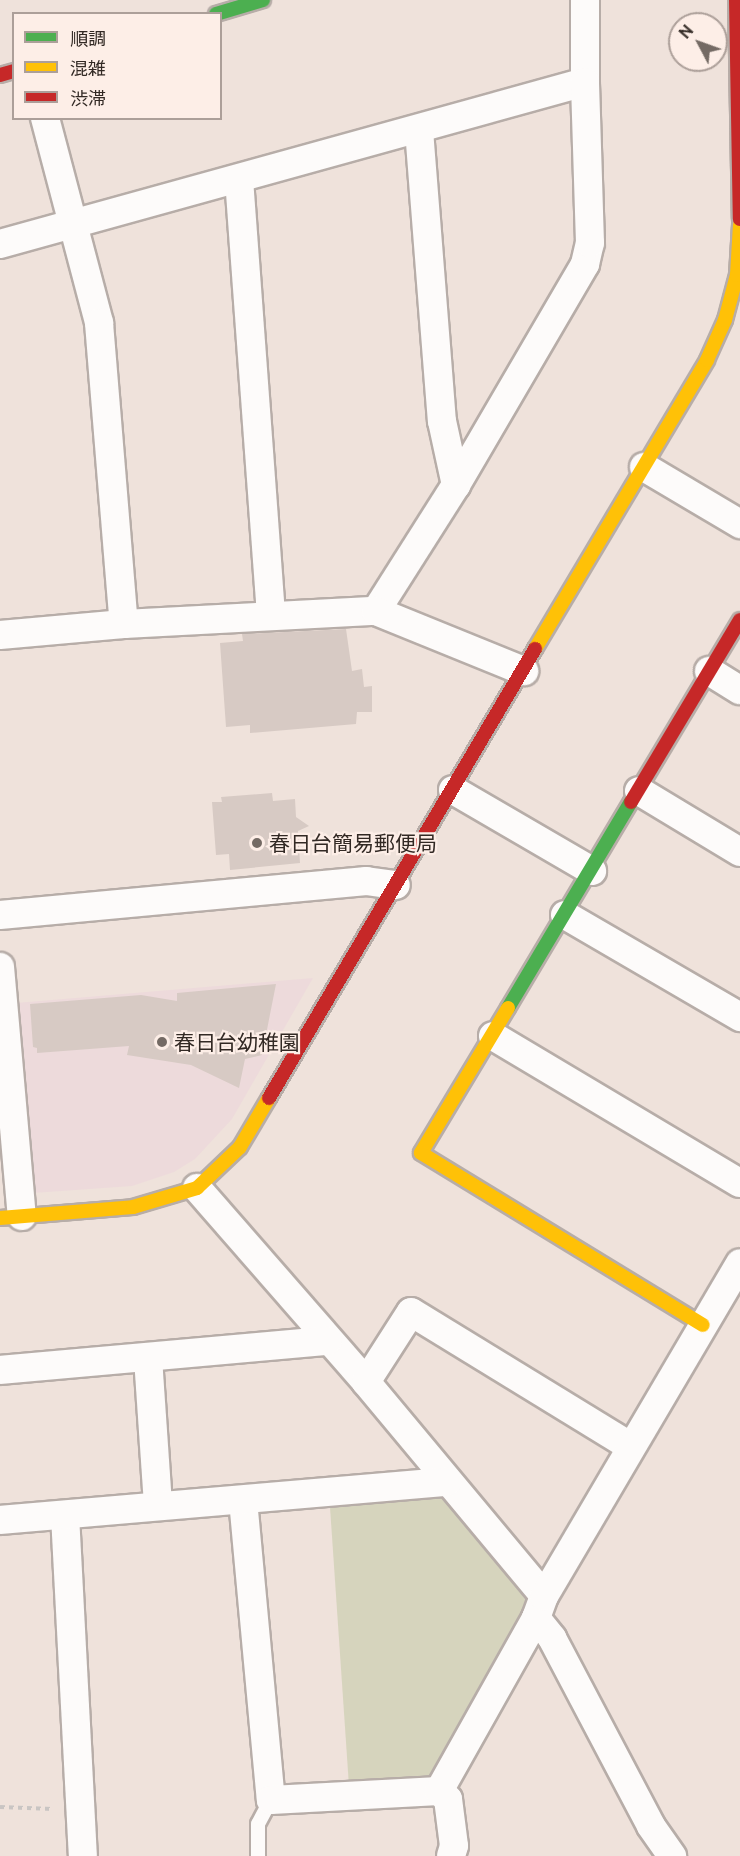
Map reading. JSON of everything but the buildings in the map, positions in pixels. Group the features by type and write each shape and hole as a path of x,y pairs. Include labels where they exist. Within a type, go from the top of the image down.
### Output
{"street":[{"path":"222,12 263,0"},
{"path":"376,612 456,485 585,264 590,243 585,0"},
{"path":"736,0 739,39 740,219"},
{"path":"0,244 419,130 585,82"},
{"path":"46,120 99,323 124,624"},
{"path":"419,130 442,420 456,485"},
{"path":"239,179 270,615"},
{"path":"0,967 11,1217 133,1207 197,1188 240,1147 524,671 706,360 725,320 737,275 740,225"},
{"path":"644,467 740,524"},
{"path":"0,635 124,624 270,615 376,612 524,671"},
{"path":"704,1324 421,1153 592,871 740,620"},
{"path":"709,671 740,690"},
{"path":"453,790 592,871"},
{"path":"639,791 740,852"},
{"path":"0,915 366,881 396,885"},
{"path":"565,915 740,1017"},
{"path":"493,1036 740,1183"},
{"path":"197,1188 366,1382 447,1482 540,1607 552,1638 651,1826 672,1856"},
{"path":"439,1791 631,1447 740,1263"},
{"path":"366,1382 411,1312 631,1447"},
{"path":"0,1370 328,1341"},
{"path":"148,1358 158,1506"},
{"path":"0,1520 447,1482"},
{"path":"243,1500 271,1800 439,1791 448,1799 454,1846 451,1856"},
{"path":"65,1515 83,1856"}],"lane":[{"path":"258,1856 258,1824 271,1800"}],"path":[{"path":"0,1807 82,1810"}],"shaded area":[{"path":"313,978 232,1119 195,1159 174,1172 132,1186 33,1193 16,1003"},
{"path":"440,1493 533,1605 432,1780 349,1786 330,1507"}],"traffic: fast":[{"path":"222,12 263,0"},
{"path":"508,1008 631,802"}],"traffic: slow":[{"path":"535,649 707,360 725,320 737,275 740,225"},
{"path":"508,1008 421,1153 703,1325"},
{"path":"0,1218 133,1207 197,1188 240,1147 269,1098"}],"traffic: jam":[{"path":"736,0 740,219"},
{"path":"0,75 12,72"},
{"path":"631,802 740,620"},
{"path":"269,1098 535,649"}],"place":[{"name":"春日台簡易郵便局","path":"257,843"},
{"name":"春日台幼稚園","path":"162,1042"}]}
